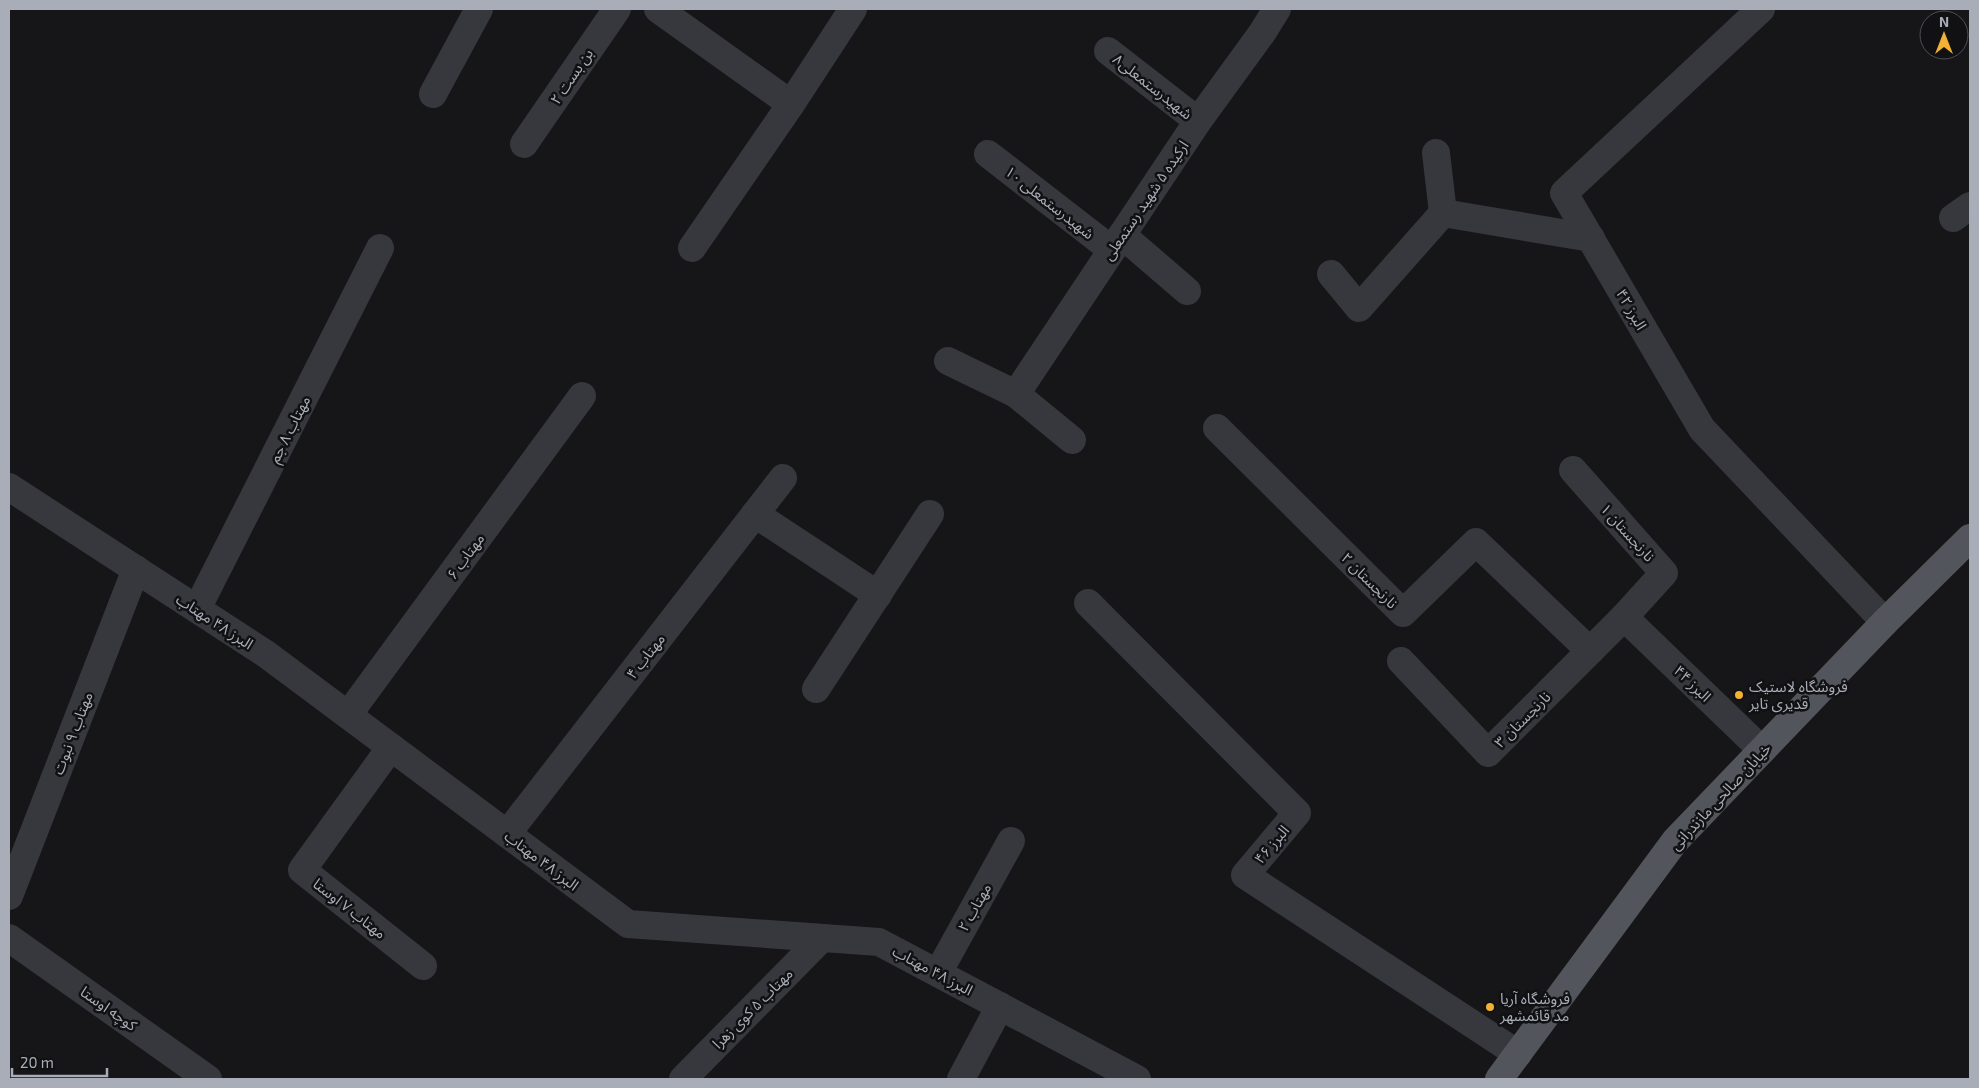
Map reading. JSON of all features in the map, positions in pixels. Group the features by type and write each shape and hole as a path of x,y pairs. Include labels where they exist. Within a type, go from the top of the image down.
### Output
{"main road":[{"name":"خیابان صالحی مازندرانی","path":"1499,1079 1675,841 1884,622 1970,538"}],"street":[{"path":"433,94 479,9"},
{"name":"بن بست ۲","path":"524,144 617,9"},
{"path":"658,9 791,104"},
{"path":"692,248 791,104 852,9"},
{"name":"ارکیده ۵ شهید رستمعلی","path":"1016,394 1198,121 1262,33 1277,9"},
{"name":"البرز ۴۲","path":"1761,9 1564,193 1702,429 1884,622"},
{"name":"شهیدرستمعلی۸","path":"1108,51 1198,121"},
{"path":"1331,274 1359,308 1443,213 1436,153"},
{"name":"شهیدرستمعلی ۱۰","path":"988,154 1187,291"},
{"path":"1443,213 1590,238"},
{"name":"مهتاب ۸ جم","path":"197,609 380,248"},
{"path":"948,361 1016,394 1072,440"},
{"name":"مهتاب ۶","path":"348,715 582,396"},
{"name":"نارنجستان ۲","path":"1217,428 1403,613 1476,542 1590,652"},
{"name":"نارنجستان ۱","path":"1572,470 1664,573 1624,616"},
{"name":"مهتاب ۴","path":"507,834 783,478"},
{"name":"البرز ۴۸ مهتاب","path":"9,487 266,654 628,924 879,942 1137,1079"},
{"path":"755,514 878,595"},
{"path":"816,689 930,514"},
{"name":"مهتاب ۹ نبوت","path":"9,896 136,569"},
{"name":"البرز ۴۶","path":"1088,603 1297,812 1245,875 1518,1054"},
{"name":"نارنجستان ۳","path":"1401,660 1488,753 1624,616"},
{"name":"البرز ۴۴","path":"1624,616 1762,750"},
{"name":"مهتاب ۷ اوستا","path":"390,747 302,870 423,966"},
{"name":"مهتاب ۲","path":"938,973 1011,841"},
{"name":"کوچه اوستا","path":"9,938 208,1079"},
{"name":"مهتاب ۵ کوی زهرا","path":"683,1079 822,938"},
{"path":"961,1079 1000,1006"}],"place":[{"name":"فروشگاه لاستیک قدیری تایر","path":"1739,695"},
{"name":"فروشگاه آریا مد قائمشهر","path":"1490,1007"}]}
